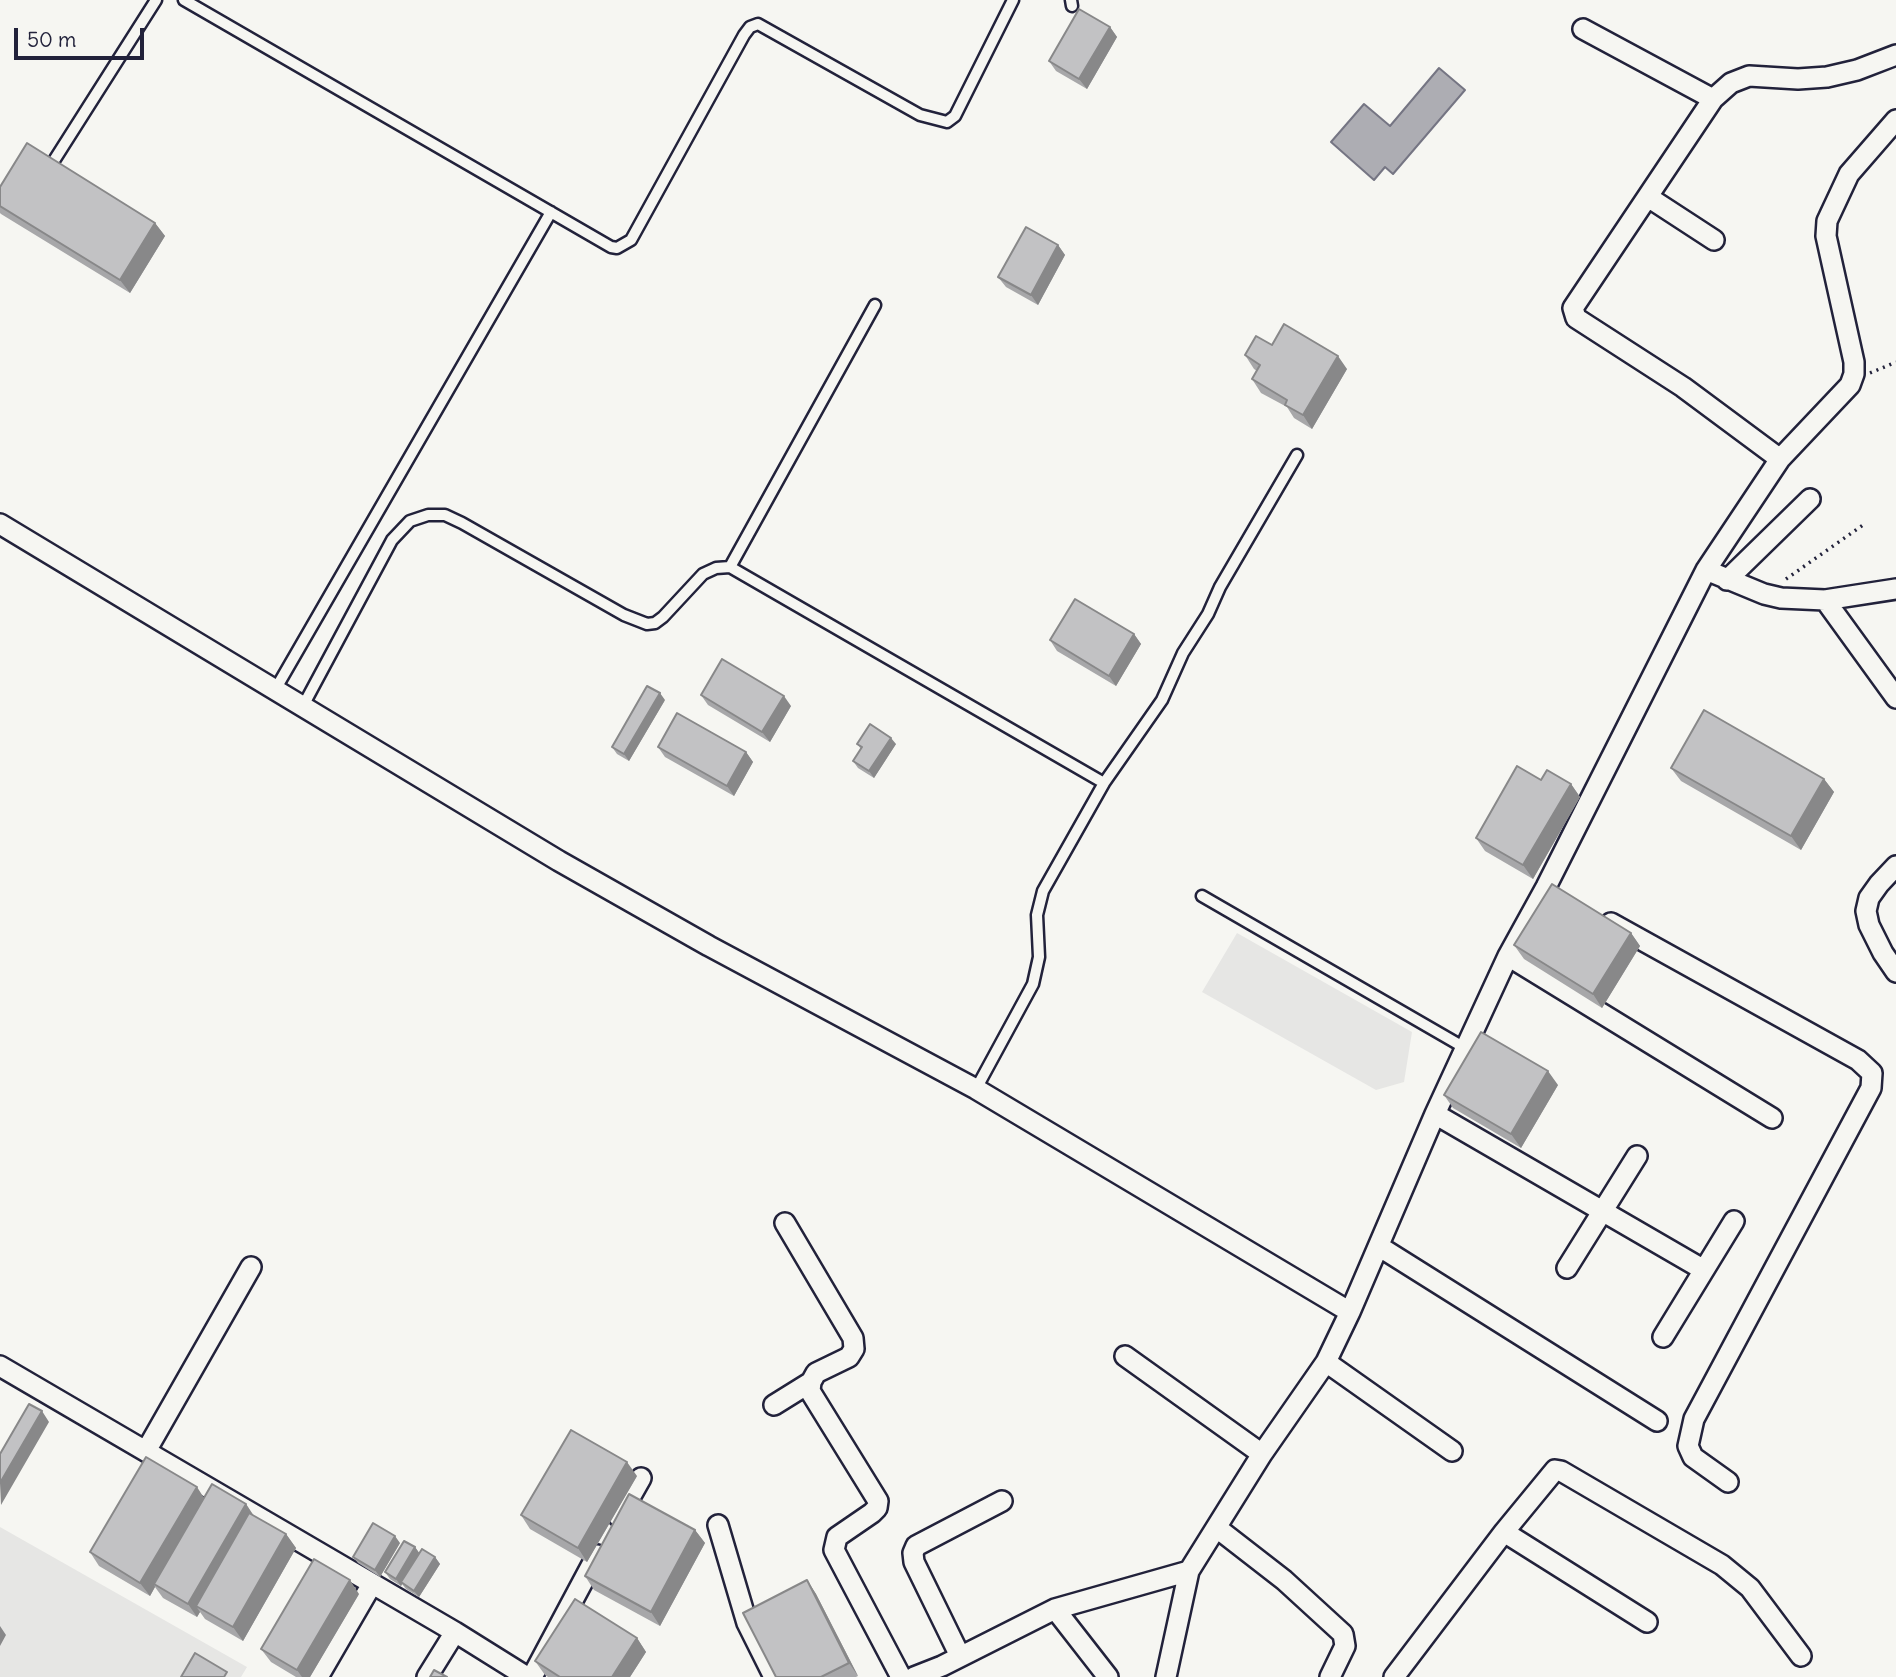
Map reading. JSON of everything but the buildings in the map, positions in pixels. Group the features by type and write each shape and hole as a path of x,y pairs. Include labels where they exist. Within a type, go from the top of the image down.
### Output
{"street":[{"path":"1583,29 1713,99"},
{"path":"1780,459 1683,387 1573,314 1573,308 1713,99 1731,83 1749,76 1798,79 1827,77 1857,70 1896,55"},
{"path":"1166,1677 1189,1571 1262,1454 1326,1362 1380,1247 1435,1114 1508,956 1552,891 1706,570 1780,459 1850,385 1854,362 1826,236 1828,221 1849,174 1896,120"},
{"path":"1648,197 1714,240"},
{"path":"1727,580 1810,499"},
{"path":"0,524 559,861 697,939 976,1089 1350,1312"},
{"path":"1706,570 1764,594 1781,598 1825,600 1896,589"},
{"path":"1825,600 1896,698"},
{"path":"1896,866 1869,898 1866,911 1868,925 1896,972"},
{"path":"1595,914 1858,1060 1872,1073 1871,1088 1694,1419 1688,1447 1693,1457 1728,1482"},
{"path":"1508,956 1772,1118"},
{"path":"1435,1114 1704,1270"},
{"path":"1567,1268 1637,1156"},
{"path":"1663,1336 1734,1221"},
{"path":"785,1223 853,1338 854,1349 849,1356 816,1373 810,1391 878,1501 873,1513 836,1537 834,1550 901,1677"},
{"path":"1380,1247 1657,1420"},
{"path":"146,1451 251,1267"},
{"path":"1125,1356 1262,1454"},
{"path":"1326,1362 1452,1451"},
{"path":"0,1366 529,1677 641,1478"},
{"path":"774,1405 811,1382"},
{"path":"1394,1677 1504,1532 1555,1470 1722,1565 1750,1588 1801,1656"},
{"path":"960,1656 914,1562 914,1553 916,1546 1002,1502"},
{"path":"718,1525 747,1623 774,1677"},
{"path":"1217,1528 1284,1580 1343,1633 1345,1646 1330,1677"},
{"path":"1504,1532 1647,1622"},
{"path":"914,1677 946,1672 960,1656 1055,1609 1189,1571"},
{"path":"318,1677 372,1584"},
{"path":"1055,1609 1108,1677"},
{"path":"427,1677 455,1632"}],"lane":[{"path":"55,159 156,0"},
{"path":"184,0 611,247 627,244 750,27 758,24 920,115 947,122 955,116 1013,0"},
{"path":"275,690 551,212"},
{"path":"730,567 876,305"},
{"path":"976,1089 1033,984 1039,957 1037,915 1042,891 1104,783 1162,700 1183,653 1208,614 1220,587 1297,455"},
{"path":"303,706 392,540 410,521 428,514 445,515 624,615 647,624 655,624 703,575 716,568 730,567 1104,783"},
{"path":"1202,897 1465,1048"}],"path":[{"path":"1764,594 1863,526"}],"shaded area":[{"path":"1439,68 1465,90 1393,174 1385,167 1374,180 1331,142 1364,104 1390,126"},
{"path":"1237,933 1412,1032 1404,1082 1376,1090 1202,992"},
{"path":"0,1527 247,1667 241,1677 0,1677"}]}
